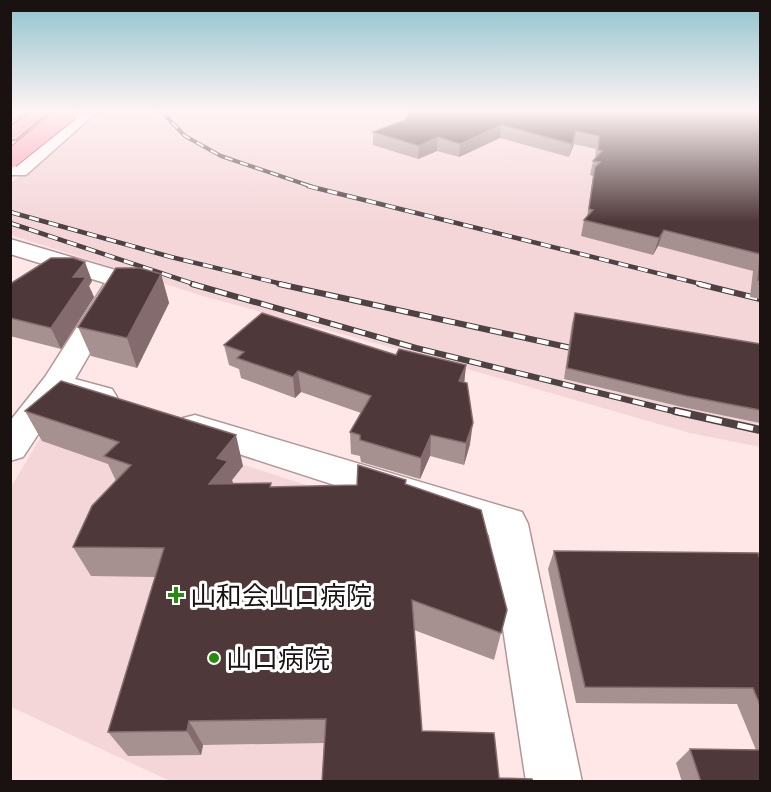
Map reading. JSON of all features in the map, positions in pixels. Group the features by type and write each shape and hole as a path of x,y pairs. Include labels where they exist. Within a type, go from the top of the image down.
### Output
{"main road":[{"path":"15,165 32,148"}],"street":[{"path":"15,165 44,148"},
{"path":"10,246 120,279 56,384 10,448"},
{"path":"56,384 508,524 554,782"}],"shaded area":[{"path":"52,148 760,148 760,447 690,433 203,296 11,235 10,184"},
{"name":"山和会山口病院","path":"70,409 356,501 323,781 170,781 11,707 11,487 54,415"}],"building":[{"path":"598,148 760,148 760,254 664,230 659,238 584,220 593,210 589,209 595,167 600,162 593,161 602,151"},
{"path":"51,258 73,258 85,262 73,277 86,277 51,328 10,318 10,284"},
{"path":"116,268 140,268 161,274 127,338 78,327"},
{"path":"262,313 396,355 399,349 466,365 459,381 467,383 473,423 466,443 431,435 421,458 360,440 360,435 350,432 371,396 298,371 293,377 237,358 244,352 224,345"},
{"path":"575,313 760,344 760,410 687,396 567,368"},
{"path":"61,381 236,435 217,458 228,461 209,484 271,483 270,487 357,485 358,465 406,480 405,484 481,510 507,610 501,633 412,600 422,731 494,733 499,778 532,779 533,782 322,782 326,719 189,721 187,731 108,732 164,548 73,547 92,506 131,465 104,456 119,442 25,411"},
{"path":"554,551 758,553 760,559 760,705 753,688 585,687"},
{"path":"690,749 760,750 760,782 701,782"}],"railway":[{"path":"207,148 221,156 313,187"},
{"path":"308,186 705,285"},
{"path":"10,212 171,257 286,285"},
{"path":"10,223 197,285"},
{"path":"192,284 416,348 681,413"},
{"path":"279,284 585,351"},
{"path":"699,284 760,299"},
{"path":"675,411 760,430"}],"place":[{"name":"山和会山口病院","path":"176,595"},
{"name":"山口病院","path":"214,658"}]}
